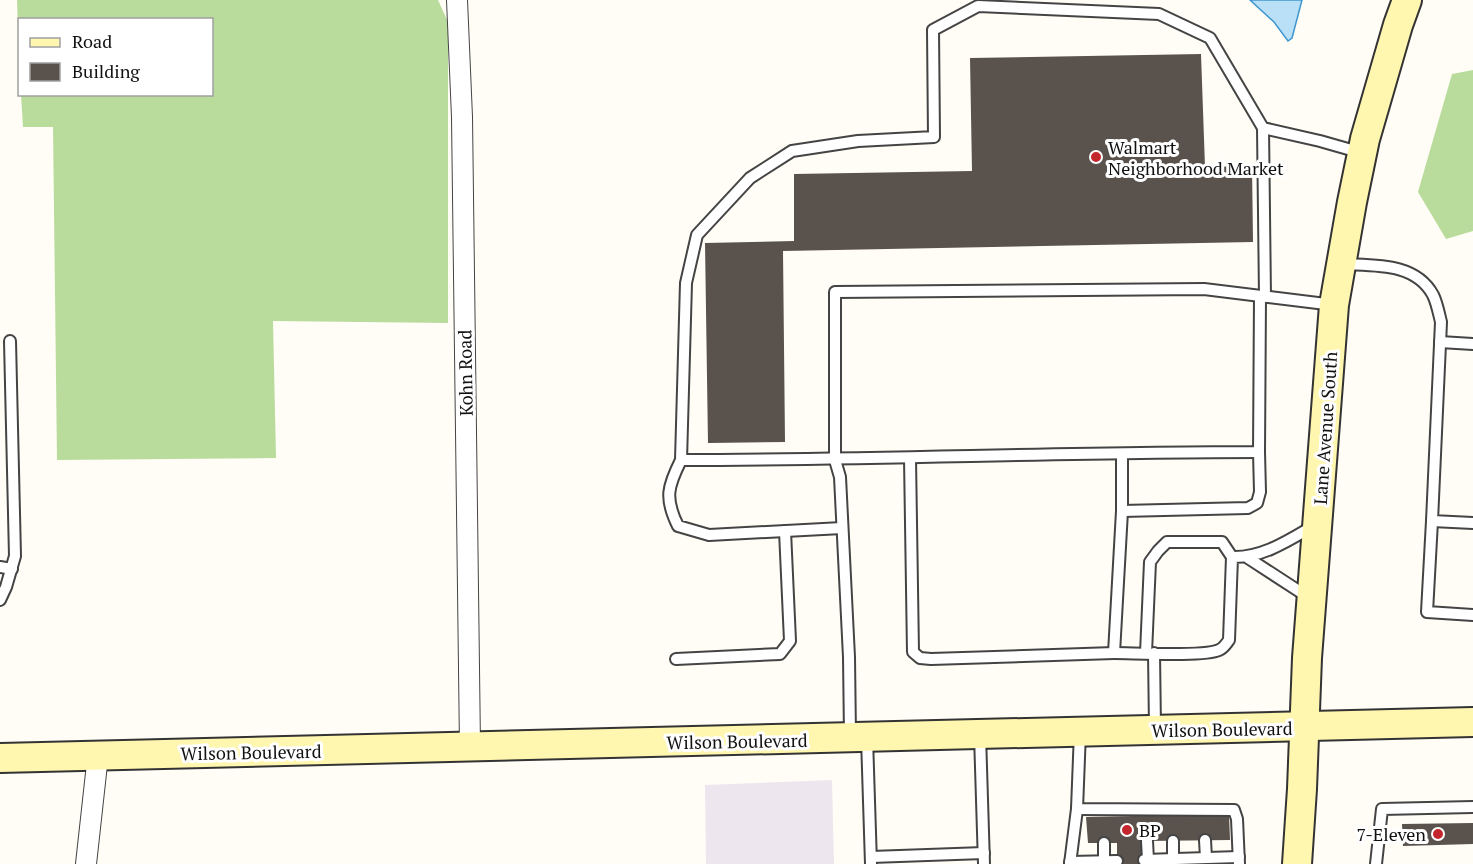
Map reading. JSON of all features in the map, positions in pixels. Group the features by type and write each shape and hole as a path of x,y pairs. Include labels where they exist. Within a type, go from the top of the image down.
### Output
{"main road":[{"name":"Lane Avenue South","path":"1297,864 1311,600 1334,305 1362,153 1407,0"},
{"name":"Wilson Boulevard","path":"0,758 1473,722"}],"street":[{"name":"Kohn Road","path":"457,0 462,117 470,747"},
{"path":"86,864 98,755"}],"lane":[{"path":"842,528 710,535 678,526 670,509 670,483 681,460 686,283 697,235 750,178 792,151 858,141 934,137 933,30 978,6 1159,15 1210,38 1263,128 1260,492 1257,503 1248,508 1122,511"},
{"path":"1263,128 1362,153"},
{"path":"1341,264 1405,270 1421,279 1434,296 1441,322 1427,612 1473,615"},
{"path":"980,735 984,859 871,861 849,657 840,477 835,460 835,292 1204,289 1334,305"},
{"path":"0,600 15,556 10,341"},
{"path":"1440,342 1473,344"},
{"path":"681,460 835,460 1052,453 1259,452"},
{"path":"1114,653 1122,511 1122,454"},
{"path":"910,458 913,652 920,658 931,660 1114,653 1150,653 1202,653 1218,651 1229,640 1232,557 1221,542 1167,542 1150,562 1150,653 1155,731"},
{"path":"1431,521 1473,523"},
{"path":"1232,557 1248,558 1290,540 1317,523"},
{"path":"676,660 780,654 790,641 785,531"},
{"path":"1248,558 1311,600"},
{"path":"0,567 12,568"},
{"path":"1080,732 1077,809 1070,863 1117,861"},
{"path":"1376,864 1382,809 1473,807"},
{"path":"1077,809 1104,813 1234,810 1238,819 1239,861 1206,858 1146,860 1147,841"},
{"path":"1205,840 1206,858"},
{"path":"1173,841 1173,859"},
{"path":"1104,843 1104,861"}],"shaded area":[{"path":"832,780 834,864 706,864 705,785"}],"green space":[{"path":"17,0 438,0 448,22 448,323 273,321 276,458 57,460 53,127 23,127 21,96 213,96 213,18 18,18 18,28"},
{"path":"1473,70 1473,231 1446,239 1418,192 1452,74"}],"water":[{"path":"1250,0 1302,0 1292,38 1288,41 1274,22"}],"building":[{"path":"1201,54 1205,167 1252,166 1253,242 783,251 785,442 708,443 705,243 794,241 794,174 972,171 970,58"},
{"path":"1229,814 1230,840 1147,841 1144,864 1117,864 1117,843 1088,843 1086,817"},
{"name":"7-Eleven","path":"1473,823 1473,844 1403,846 1402,824"}],"place":[{"name":"Walmart Neighborhood Market","path":"1096,157"},
{"name":"BP","path":"1127,830"},
{"name":"7-Eleven","path":"1438,834"}]}
